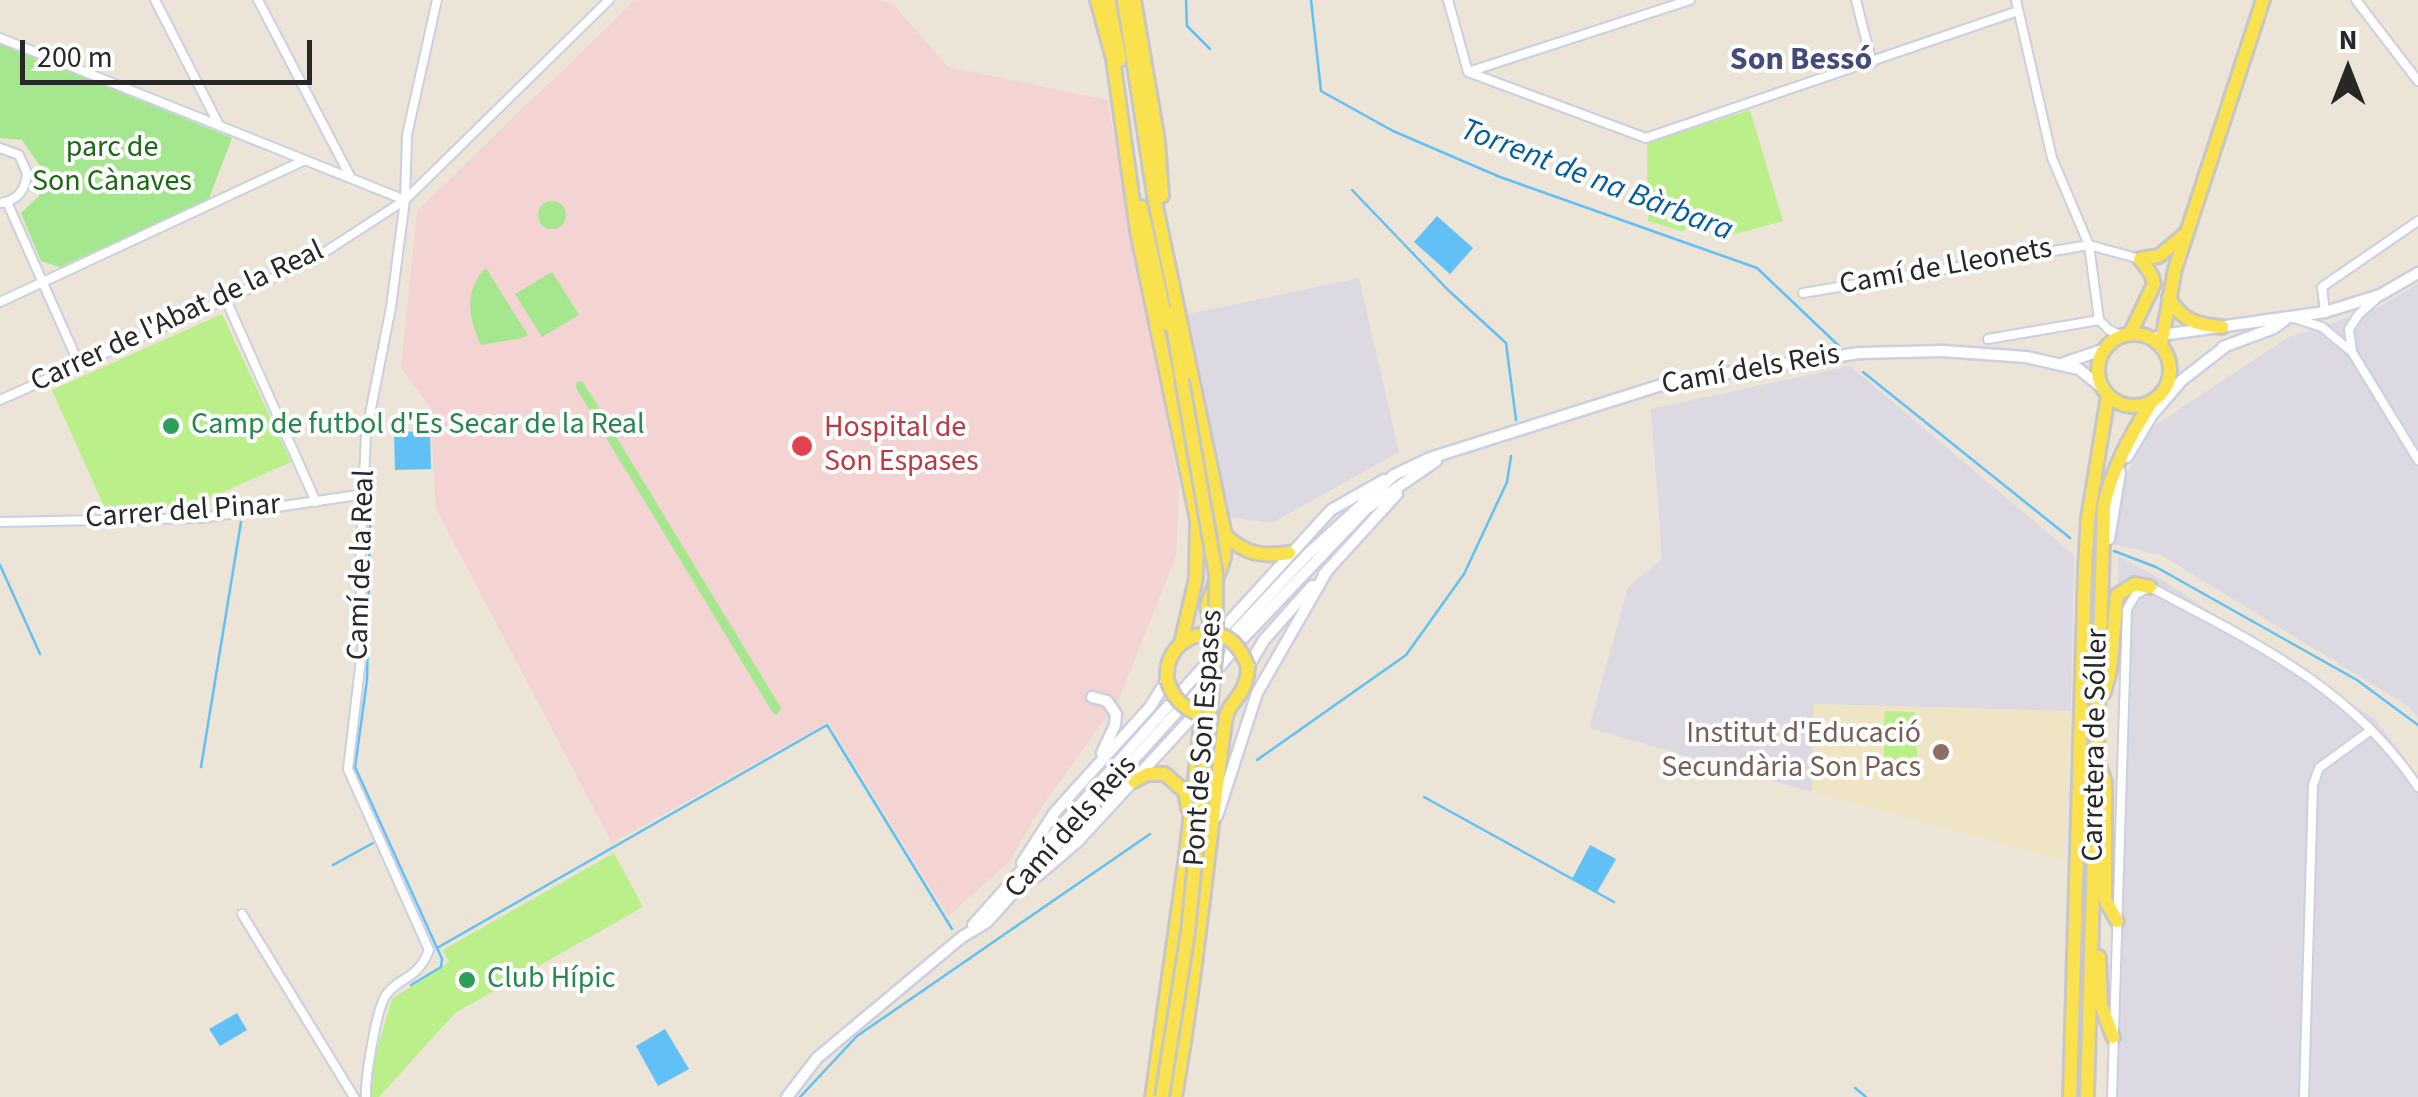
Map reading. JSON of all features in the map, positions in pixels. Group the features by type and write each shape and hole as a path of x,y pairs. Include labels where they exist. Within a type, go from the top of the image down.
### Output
{"main road":[{"path":"1097,0 1113,59 1137,231 1197,520 1196,578 1181,642 1168,662 1167,680 1182,706 1230,707"},
{"path":"1108,0 1117,35 1163,349"},
{"path":"1124,0 1150,170 1225,535 1224,558 1207,606 1221,641"},
{"path":"1134,0 1158,141 1166,248"},
{"path":"2175,269 2128,335 2102,350 2098,376 2105,392 2128,407 2156,399 2170,375 2170,364 2159,340 2175,269 2263,0"},
{"path":"1156,201 1182,380"},
{"path":"1141,207 1182,380"},
{"path":"2128,335 2154,284 2140,259 2160,256 2186,233"},
{"path":"2169,297 2183,318 2222,327"},
{"path":"2128,335 2159,340"},
{"name":"Pont de Son Espases","path":"1162,1097 1188,932 1216,650 1216,575 1182,380"},
{"name":"Carretera de Sóller","path":"2070,1097 2085,568 2105,392"},
{"name":"Carretera de Sóller","path":"2087,1097 2104,505 2124,446 2156,399"},
{"path":"1225,535 1250,554 1289,553"},
{"path":"2098,714 2110,670 2117,596 2135,584 2150,586"},
{"path":"1175,1097 1226,714 1242,694 1248,667 1233,642 1191,636 1181,642"},
{"path":"1152,1097 1186,856 1193,704"},
{"path":"2097,758 2106,782 2105,898 2117,921"},
{"path":"1134,780 1148,774 1165,774 1184,792 1188,808 1186,856"},
{"path":"2092,904 2099,923 2102,1004 2113,1037"}],"street":[{"path":"154,0 219,125"},
{"path":"258,0 352,178"},
{"name":"Camí de la Real","path":"366,1097 365,1078 386,995 424,965 429,950 348,768 363,642 360,567 366,434 391,307 406,200 406,135 437,0"},
{"name":"Carrer de l'Abat de la Real","path":"0,400 311,262 406,200 609,0"},
{"path":"1448,0 1468,72"},
{"path":"1468,72 1690,0"},
{"path":"1856,0 1872,63"},
{"path":"2016,0 2052,158 2090,245 2099,320"},
{"path":"2356,0 2418,82"},
{"path":"1468,72 1646,138 2018,11"},
{"path":"0,38 406,200"},
{"path":"0,148 19,156 28,172 22,191 4,202 78,364"},
{"path":"0,302 306,160"},
{"path":"2325,312 2322,287 2418,221"},
{"path":"2090,245 2140,259"},
{"name":"Camí de Lleonets","path":"1803,293 2090,245"},
{"path":"2352,352 2349,328 2359,314 2380,295 2418,273"},
{"path":"2159,340 2325,312 2380,295"},
{"path":"226,302 316,502"},
{"path":"2156,399 2187,368 2218,348 2274,328 2290,318 2322,327 2352,352 2417,457"},
{"path":"1988,340 2099,320 2128,335"},
{"path":"2098,714 2105,676 2109,535 2117,481 2124,461 2152,414 2182,380 2226,346"},
{"path":"2062,363 2102,350"},
{"name":"Camí dels Reis","path":"1449,453 1366,509 1240,634 1308,554 1394,475 1449,453 1674,382 1761,367 1859,353 1943,351 2062,363"},
{"path":"2062,363 2092,377 2105,392"},
{"path":"1248,667 1284,616 1416,474"},
{"path":"1018,882 1077,842 1134,780 1193,704 1221,641 1289,553 1331,510 1394,475"},
{"name":"Carrer del Pinar","path":"0,522 201,518 365,494"},
{"path":"1213,826 1257,693 1328,569"},
{"path":"2112,1097 2128,609 2136,594 2150,586 2295,665 2347,706 2418,787"},
{"path":"1018,882 1055,812 1150,707 1167,680"},
{"path":"1091,772 1106,746 1116,714 1106,701 1092,697"},
{"name":"Camí dels Reis","path":"787,1097 817,1058 962,938 987,922 1172,709"},
{"path":"2304,1097 2314,785 2319,768 2371,730"},
{"path":"242,914 354,1097"}],"shaded area":[{"name":"Hospital de Son Espases","path":"635,0 880,0 895,6 948,67 1107,100 1179,485 1176,556 1119,699 1040,809 1008,863 948,916 828,722 612,843 436,509 430,407 401,368 417,211"},
{"path":"1359,278 1399,452 1272,523 1227,517 1185,315"},
{"path":"2418,284 2418,717 2408,706 2161,555 2112,544 2120,486 2154,426 2287,338 2379,307"},
{"path":"1850,366 2074,555 2071,711 1814,704 1812,792 1589,728 1628,587 1662,559 1651,409"},
{"path":"2118,556 2161,579 2376,720 2418,776 2418,1097 2118,1097 2122,937"},
{"name":"Institut d'Educació Secundària Son Pacs","path":"1814,704 2071,711 2063,860 1812,792"}],"green space":[{"name":"parc de Son Cànaves","path":"0,43 232,138 208,201 60,267 41,261 21,213 39,196 42,169 22,140 0,138"},
{"path":"1750,110 1783,221 1713,240 1705,222 1681,231 1648,221 1647,143"},
{"path":"552,201 562,205 566,215 562,225 552,229 542,225 538,215 542,205"},
{"path":"486,268 528,335 481,345 470,305 474,285"},
{"path":"552,272 579,315 542,337 515,294"},
{"name":"Camp de futbol d'Es Secar de la Real","path":"222,314 291,462 185,509 106,511 52,390"},
{"path":"577,381 583,382 781,708 777,715 576,388"},
{"path":"1885,711 1915,712 1914,733 1884,732"},
{"path":"1884,739 1917,739 1917,760 1884,760"},
{"name":"Club Hípic","path":"614,853 643,907 455,1013 379,1097 371,1097 368,1080 392,999 449,962 443,950"}],"water":[{"path":"1437,216 1473,248 1450,274 1414,242"},
{"path":"430,431 431,469 395,470 394,432"},
{"path":"1590,845 1616,859 1597,892 1572,879"},
{"path":"237,1013 247,1030 220,1046 209,1029"},
{"path":"665,1029 689,1069 658,1086 636,1046"}],"waterway":[{"path":"1186,0 1187,26 1210,49"},
{"name":"Torrent de na Bàrbara","path":"1311,0 1321,91 1393,131 1500,177 1757,268 1839,346"},
{"path":"1352,190 1448,290 1506,343 1516,420"},
{"path":"1863,372 2070,538"},
{"path":"1257,760 1406,655 1464,574 1507,482 1511,456"},
{"path":"201,767 241,522"},
{"path":"370,526 367,680 355,767 442,959 441,967 411,985"},
{"path":"2114,551 2156,567 2357,680 2418,725"},
{"path":"0,565 40,654"},
{"path":"437,948 827,725 952,929"},
{"path":"1424,797 1614,902"},
{"path":"800,1097 857,1036 1150,834"},
{"path":"333,865 373,843"},
{"path":"1855,1088 1866,1097"}],"place":[{"name":"Camp de futbol d'Es Secar de la Real","path":"171,426"},
{"name":"Hospital de Son Espases","path":"802,446"},
{"name":"Institut d'Educació Secundària Son Pacs","path":"1941,752"},
{"name":"Club Hípic","path":"467,980"}],"district":[{"name":"Son Bessó","path":"1801,62"}]}
